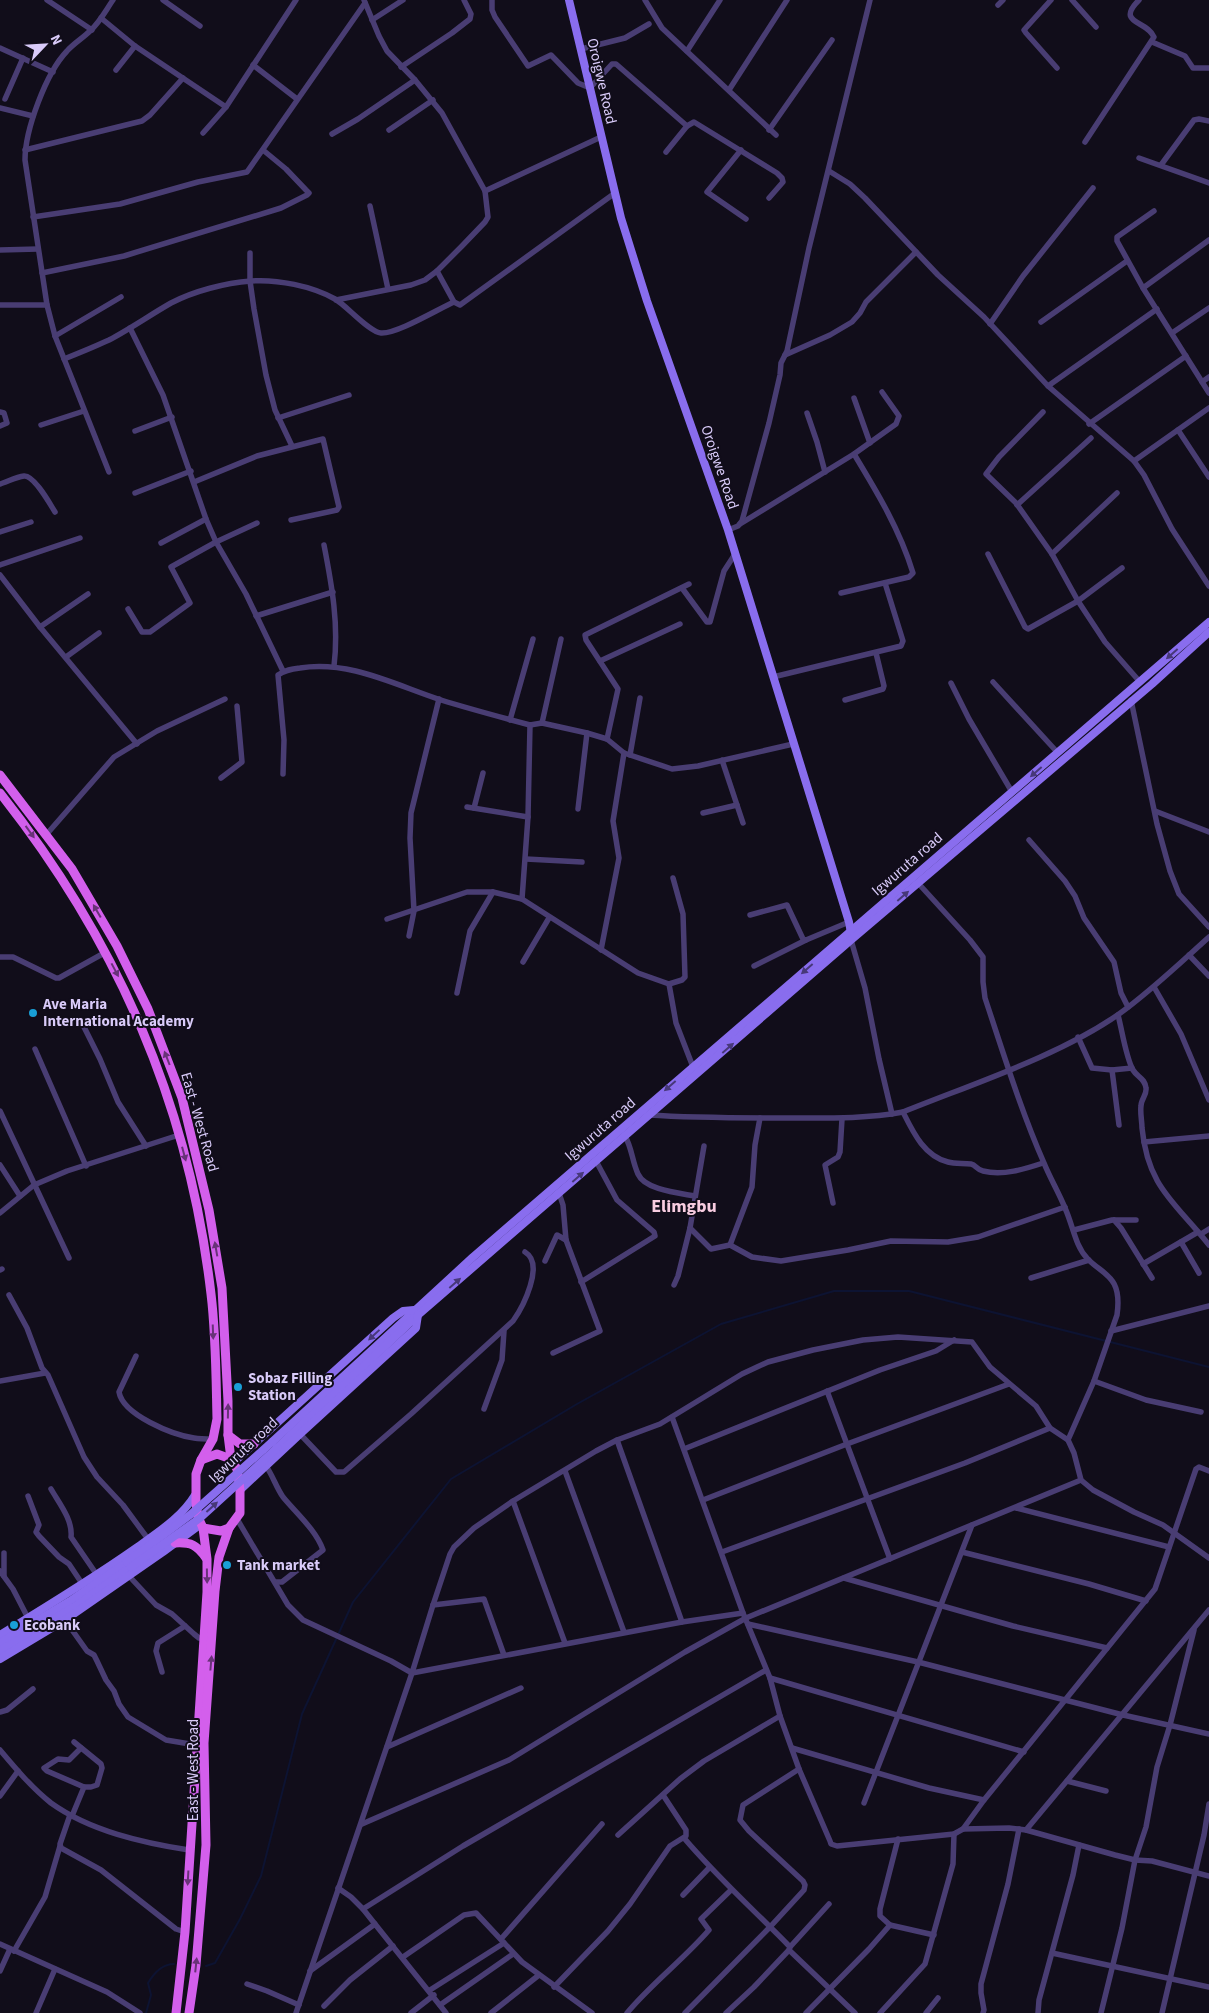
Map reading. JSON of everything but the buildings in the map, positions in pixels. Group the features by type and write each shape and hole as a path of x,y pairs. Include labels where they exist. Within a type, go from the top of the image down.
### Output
{"main road":[{"name":"Oroigwe Road","path":"569,0 615,193 647,300 728,530 849,922 851,940"},
{"name":"Igwuruta road","path":"416,1312 559,1193 1131,700 1197,638 1209,622"},
{"name":"Igwuruta road","path":"0,1651 74,1607 197,1510 274,1445 416,1312 693,1067 1140,682 1197,638 1209,632"},
{"name":"East - West Road","path":"0,775 72,869 117,946 148,1009 180,1093 199,1164 209,1210 220,1279 228,1401 228,1435 232,1461 238,1469 240,1512 230,1528 219,1556 205,1686 196,1745 185,1932 176,2013"},
{"name":"East - West Road","path":"0,793 61,876 106,952 120,978 152,1055 179,1135 199,1220 213,1308 217,1413 214,1439 201,1460 196,1474 195,1495 207,1559 204,1744 206,1845 196,1965 189,2013"},
{"path":"213,1308 223,1306"},
{"path":"201,1460 217,1454 232,1461 254,1444 393,1318 403,1311 416,1312 416,1328 240,1490"},
{"path":"228,1435 240,1444 254,1444"},
{"path":"129,1565 200,1518 274,1445"},
{"path":"0,1635 83,1585 148,1539 187,1508 195,1495"},
{"path":"0,1659 65,1620 202,1526 221,1531 230,1528"},
{"path":"175,1543 187,1542 194,1544 207,1559"},
{"name":"Igwuruta road","path":"0,1643 129,1565"}],"street":[{"path":"47,0 92,30"},
{"path":"109,472 55,336 47,305 26,172 25,150 33,116 53,72 66,52 92,30 113,0"},
{"path":"163,0 200,26"},
{"path":"203,133 226,107 296,0"},
{"path":"372,20 403,0"},
{"path":"401,66 430,49 470,19 471,14 464,0"},
{"path":"492,0 492,10 495,17 526,64 530,66 551,55 578,83 590,88 612,64 616,64 687,126"},
{"path":"687,51 720,0"},
{"path":"729,90 787,0"},
{"path":"740,524 769,423 781,363 785,355 809,248 870,0"},
{"path":"998,5 1003,0"},
{"path":"1051,0 1024,30 1057,68"},
{"path":"1072,0 1096,28"},
{"path":"1085,142 1114,95 1154,37 1150,31 1131,19 1130,11 1139,0"},
{"path":"336,300 418,283 437,271 488,219 485,191 442,113 382,44 364,2"},
{"path":"33,217 120,204 249,170 364,2"},
{"path":"648,2 662,28 776,136"},
{"path":"101,18 135,46 226,107"},
{"path":"581,49 624,38 649,24"},
{"path":"769,130 832,40"},
{"path":"1152,42 1185,56 1193,68 1209,68"},
{"path":"116,70 135,46"},
{"path":"0,48 53,72"},
{"path":"4,99 23,58"},
{"path":"253,65 297,99"},
{"path":"25,150 142,121 150,115 182,78"},
{"path":"332,134 358,119 415,80"},
{"path":"389,130 432,100"},
{"path":"0,108 33,116"},
{"path":"1161,165 1194,120 1199,119 1209,122"},
{"path":"666,152 687,126 694,122 741,150 782,178 781,184 769,198"},
{"path":"485,191 602,137"},
{"path":"42,273 124,256 281,208 307,196 308,193 286,169 263,150"},
{"path":"741,150 707,192 746,219"},
{"path":"1139,158 1209,183"},
{"path":"829,171 850,184 865,198 916,252 990,324 1048,386 1134,461 1144,475 1172,529 1209,586"},
{"path":"990,324 1023,276 1093,188"},
{"path":"437,271 454,302 458,305 465,302 615,193"},
{"path":"370,206 388,289"},
{"path":"1154,211 1117,237 1116,241 1209,394"},
{"path":"1143,288 1209,240"},
{"path":"0,250 38,249"},
{"path":"785,355 830,335 852,322 866,302 916,252"},
{"path":"250,253 250,281 264,366 278,418 292,446"},
{"path":"1041,322 1127,261"},
{"path":"64,359 91,348 187,296 250,281 272,282 304,288 336,300 357,318 377,332 382,333 408,324 454,302"},
{"path":"55,336 121,296"},
{"path":"0,305 47,305"},
{"path":"1172,333 1209,308"},
{"path":"1048,386 1157,309"},
{"path":"130,328 154,374 172,417 206,519 216,542 283,671"},
{"path":"1090,424 1186,356"},
{"path":"1202,382 1209,377"},
{"path":"728,530 854,454 896,424 900,418 882,392"},
{"path":"278,418 349,395"},
{"path":"854,398 870,443"},
{"path":"1134,461 1209,408"},
{"path":"41,425 84,411"},
{"path":"0,412 4,413 7,423 0,426"},
{"path":"1044,412 987,472 988,476 1017,506 1052,554 1078,602 1105,642 1140,682"},
{"path":"807,413 818,442 825,472"},
{"path":"135,431 172,417"},
{"path":"1178,430 1209,477"},
{"path":"1017,506 1091,438"},
{"path":"194,482 242,462 292,446 321,439 324,440 338,507 337,510 291,520"},
{"path":"841,593 910,577 913,573 897,530 854,454"},
{"path":"135,493 191,471"},
{"path":"0,484 24,476 29,478 34,482 55,512"},
{"path":"1052,554 1117,493"},
{"path":"161,543 206,519"},
{"path":"0,532 31,522"},
{"path":"128,608 142,632 150,632 190,603 171,567 216,542 256,523"},
{"path":"0,565 80,538"},
{"path":"324,545 333,592 337,643 334,666"},
{"path":"682,588 707,622 710,622 724,571 735,554"},
{"path":"988,554 1026,629 1078,602 1122,568"},
{"path":"0,575 40,627 137,744"},
{"path":"773,677 876,653 903,644 885,583"},
{"path":"607,739 618,689 586,640 586,635 689,584"},
{"path":"256,616 333,592"},
{"path":"40,627 88,594"},
{"path":"600,661 680,624"},
{"path":"66,657 99,633"},
{"path":"510,720 533,639"},
{"path":"542,722 561,639"},
{"path":"845,700 862,697 883,689 884,686 876,653"},
{"path":"283,774 284,740 278,675 283,671 317,666 334,666 367,674 440,699 530,725 542,722 586,732 607,739 627,754 672,769 685,768 793,744"},
{"path":"993,682 1058,753"},
{"path":"951,683 969,719 1012,792"},
{"path":"601,950 619,858 613,821 640,698"},
{"path":"46,835 114,757 157,731 225,699"},
{"path":"409,936 414,911 410,838 411,813 440,699"},
{"path":"1131,700 1163,847 1179,894 1209,927"},
{"path":"221,778 242,762 237,706"},
{"path":"522,899 528,817 530,725"},
{"path":"578,809 586,732"},
{"path":"722,760 743,824"},
{"path":"474,808 483,773"},
{"path":"703,813 737,805"},
{"path":"466,807 528,817"},
{"path":"1155,811 1209,832"},
{"path":"1029,840 1076,896 1084,918 1114,962 1120,993 1128,1007"},
{"path":"526,859 582,862"},
{"path":"387,919 467,892 492,892 522,899 638,973 669,984 682,980 685,977 683,914 673,878"},
{"path":"918,883 983,957 985,998 1044,1163 1065,1207 1084,1256 1110,1275 1117,1289 1119,1304 1106,1347 1094,1381 1068,1440"},
{"path":"457,993 470,931 492,892"},
{"path":"750,915 787,905 803,939 806,940"},
{"path":"523,962 549,918"},
{"path":"754,966 806,940 849,922"},
{"path":"649,1115 842,1118 903,1112 1010,1069 1078,1037 1118,1015 1154,987 1209,937"},
{"path":"851,940 866,988 878,1059 892,1114"},
{"path":"1,956 13,957 56,978 60,978 106,952"},
{"path":"1188,955 1209,976"},
{"path":"669,984 676,1023 693,1067"},
{"path":"1154,987 1181,1034 1209,1100"},
{"path":"1118,1015 1132,1068 1146,1086 1146,1092 1140,1105 1144,1142 1150,1167 1175,1208 1209,1245"},
{"path":"82,1023 118,1102 146,1146"},
{"path":"1078,1037 1092,1068 1112,1070 1132,1068"},
{"path":"35,1049 86,1166"},
{"path":"1112,1070 1119,1125"},
{"path":"0,1111 69,1258"},
{"path":"903,1112 916,1137 941,1160 972,1164 978,1170 989,1173 1017,1171 1044,1163"},
{"path":"730,1245 752,1187 755,1145 760,1118"},
{"path":"833,1203 825,1164 838,1157 842,1142 842,1118"},
{"path":"0,1213 34,1185 179,1135"},
{"path":"625,1136 630,1145 638,1174 646,1184 695,1196"},
{"path":"1144,1142 1209,1136"},
{"path":"674,1285 690,1228 704,1146"},
{"path":"581,1282 655,1236 654,1232 617,1200 596,1161"},
{"path":"0,1165 20,1196"},
{"path":"553,1353 600,1331 566,1240 563,1205 559,1193"},
{"path":"690,1228 711,1249 730,1245 752,1257 781,1260 848,1250 891,1241 948,1242 987,1234 1065,1207"},
{"path":"1074,1230 1114,1220 1136,1220"},
{"path":"1114,1220 1152,1278"},
{"path":"1143,1264 1181,1242 1209,1229"},
{"path":"545,1261 558,1235 566,1240"},
{"path":"1181,1242 1199,1273"},
{"path":"300,1434 336,1472 344,1472 504,1331 520,1311 529,1289 532,1262 529,1255 525,1252"},
{"path":"1031,1278 1089,1260"},
{"path":"9,1295 27,1328 45,1373 48,1375 84,1457 97,1477 123,1505 148,1539"},
{"path":"1110,1333 1209,1306"},
{"path":"484,1409 502,1360 504,1331"},
{"path":"296,2013 338,1888 362,1824 450,1554 454,1547 474,1528 514,1501 617,1440 644,1431 672,1417 742,1374 768,1362 813,1350 863,1340 898,1336 972,1342 984,1360 1036,1406 1050,1428 1068,1440 1074,1453 1081,1480 1094,1490 1174,1531 1209,1558"},
{"path":"938,1339 940,1349"},
{"path":"684,1449 827,1391 940,1349 954,1340"},
{"path":"136,1356 119,1392 122,1401 129,1409 151,1423 165,1429 192,1438 214,1439"},
{"path":"0,1381 45,1373"},
{"path":"1094,1381 1146,1400 1202,1412"},
{"path":"703,1500 1009,1384"},
{"path":"827,1391 890,1559"},
{"path":"672,1417 746,1619 770,1678 780,1716 799,1768 831,1844 837,1846 954,1834 964,1829 1023,1830 1136,1860 1209,1876"},
{"path":"722,1552 867,1497 965,1463 1050,1428"},
{"path":"617,1440 682,1622"},
{"path":"266,1466 284,1497 295,1509 323,1550 282,1582 276,1582"},
{"path":"964,1829 984,1800 1155,1589 1196,1469 1209,1471"},
{"path":"565,1471 624,1632"},
{"path":"362,1824 509,1760 685,1652 746,1619 1081,1480"},
{"path":"51,1489 70,1522 72,1529 71,1537 97,1575"},
{"path":"28,1496 40,1525 36,1532 59,1557 69,1564 83,1585"},
{"path":"514,1501 565,1643"},
{"path":"1016,1508 1169,1547"},
{"path":"237,1519 276,1582 288,1606 303,1620 391,1661 412,1673 682,1622 746,1619 1123,1715 1209,1734"},
{"path":"864,1803 972,1525"},
{"path":"962,1552 1089,1584 1146,1601"},
{"path":"4,1553 2,1574 28,1618"},
{"path":"129,1576 156,1605 172,1614 199,1638 205,1638"},
{"path":"844,1578 1013,1626 1107,1648"},
{"path":"433,1606 484,1599 504,1655"},
{"path":"982,2013 984,2010 981,1984 1023,1830 1123,1715 1209,1610"},
{"path":"65,1620 87,1651 98,1660 106,1680 128,1717 166,1740 196,1745"},
{"path":"162,1672 156,1651 158,1643 185,1626"},
{"path":"1101,2013 1136,1860 1146,1827 1157,1767 1170,1725 1194,1630"},
{"path":"363,1909 463,1846 766,1670"},
{"path":"770,1678 1024,1752"},
{"path":"387,1747 521,1688"},
{"path":"0,1712 7,1710 34,1689"},
{"path":"618,1834 704,1761 780,1716"},
{"path":"74,1742 101,1764 102,1768 96,1785 91,1787 84,1787 44,1768 56,1759 69,1760 81,1748"},
{"path":"792,1748 929,1788 984,1800"},
{"path":"0,1750 35,1789 71,1815 90,1824 127,1836 161,1846 189,1850"},
{"path":"685,2013 804,1890 805,1885 740,1820 743,1806 799,1768"},
{"path":"0,1796 18,1770"},
{"path":"1067,1781 1106,1791"},
{"path":"0,1971 45,1897 60,1846 84,1787"},
{"path":"554,1987 608,1931 630,1904 670,1846 686,1836 686,1830 663,1795"},
{"path":"1162,2013 1209,1804"},
{"path":"411,2013 432,1993 502,1941 602,1824"},
{"path":"880,2013 925,1964 953,1864 954,1834"},
{"path":"684,1838 709,1868 770,1926 829,1989 855,2013"},
{"path":"898,1839 880,1909 880,1916 890,1925 934,1935"},
{"path":"1038,2013 1038,2000 1080,1845"},
{"path":"60,1846 63,1850 101,1870 176,1929 185,1932"},
{"path":"683,1895 709,1868"},
{"path":"338,1888 363,1909 432,1993 446,2013"},
{"path":"627,2013 643,1995 690,1952 709,1930 701,1919 731,1890"},
{"path":"726,2013 754,1987 829,1904"},
{"path":"403,1957 464,1915 476,1913 513,1954 554,1987 592,2013"},
{"path":"310,1971 375,1924"},
{"path":"806,2013 890,1925"},
{"path":"0,1944 112,1994 140,2013"},
{"path":"324,2006 350,1980 393,1946"},
{"path":"1052,1952 1209,1986"},
{"path":"440,2005 513,1954"},
{"path":"36,2013 55,1969"},
{"path":"491,2013 539,1975"},
{"path":"247,1984 299,2005"},
{"path":"926,2013 938,1998"}],"waterway":[{"path":"206,1966 215,1963 240,1919 261,1876 302,1714 353,1602 451,1479 577,1404 721,1324 834,1291 909,1291 1209,1367"},
{"path":"146,2013 151,1995 148,1983 159,1970 174,1964"}],"place":[{"name":"Ave Maria International Academy","path":"33,1013"},
{"name":"Sobaz Filling Station","path":"238,1387"},
{"name":"Tank market","path":"227,1565"},
{"name":"Ecobank","path":"14,1625"}],"district":[{"name":"Elimgbu","path":"684,1206"}]}
